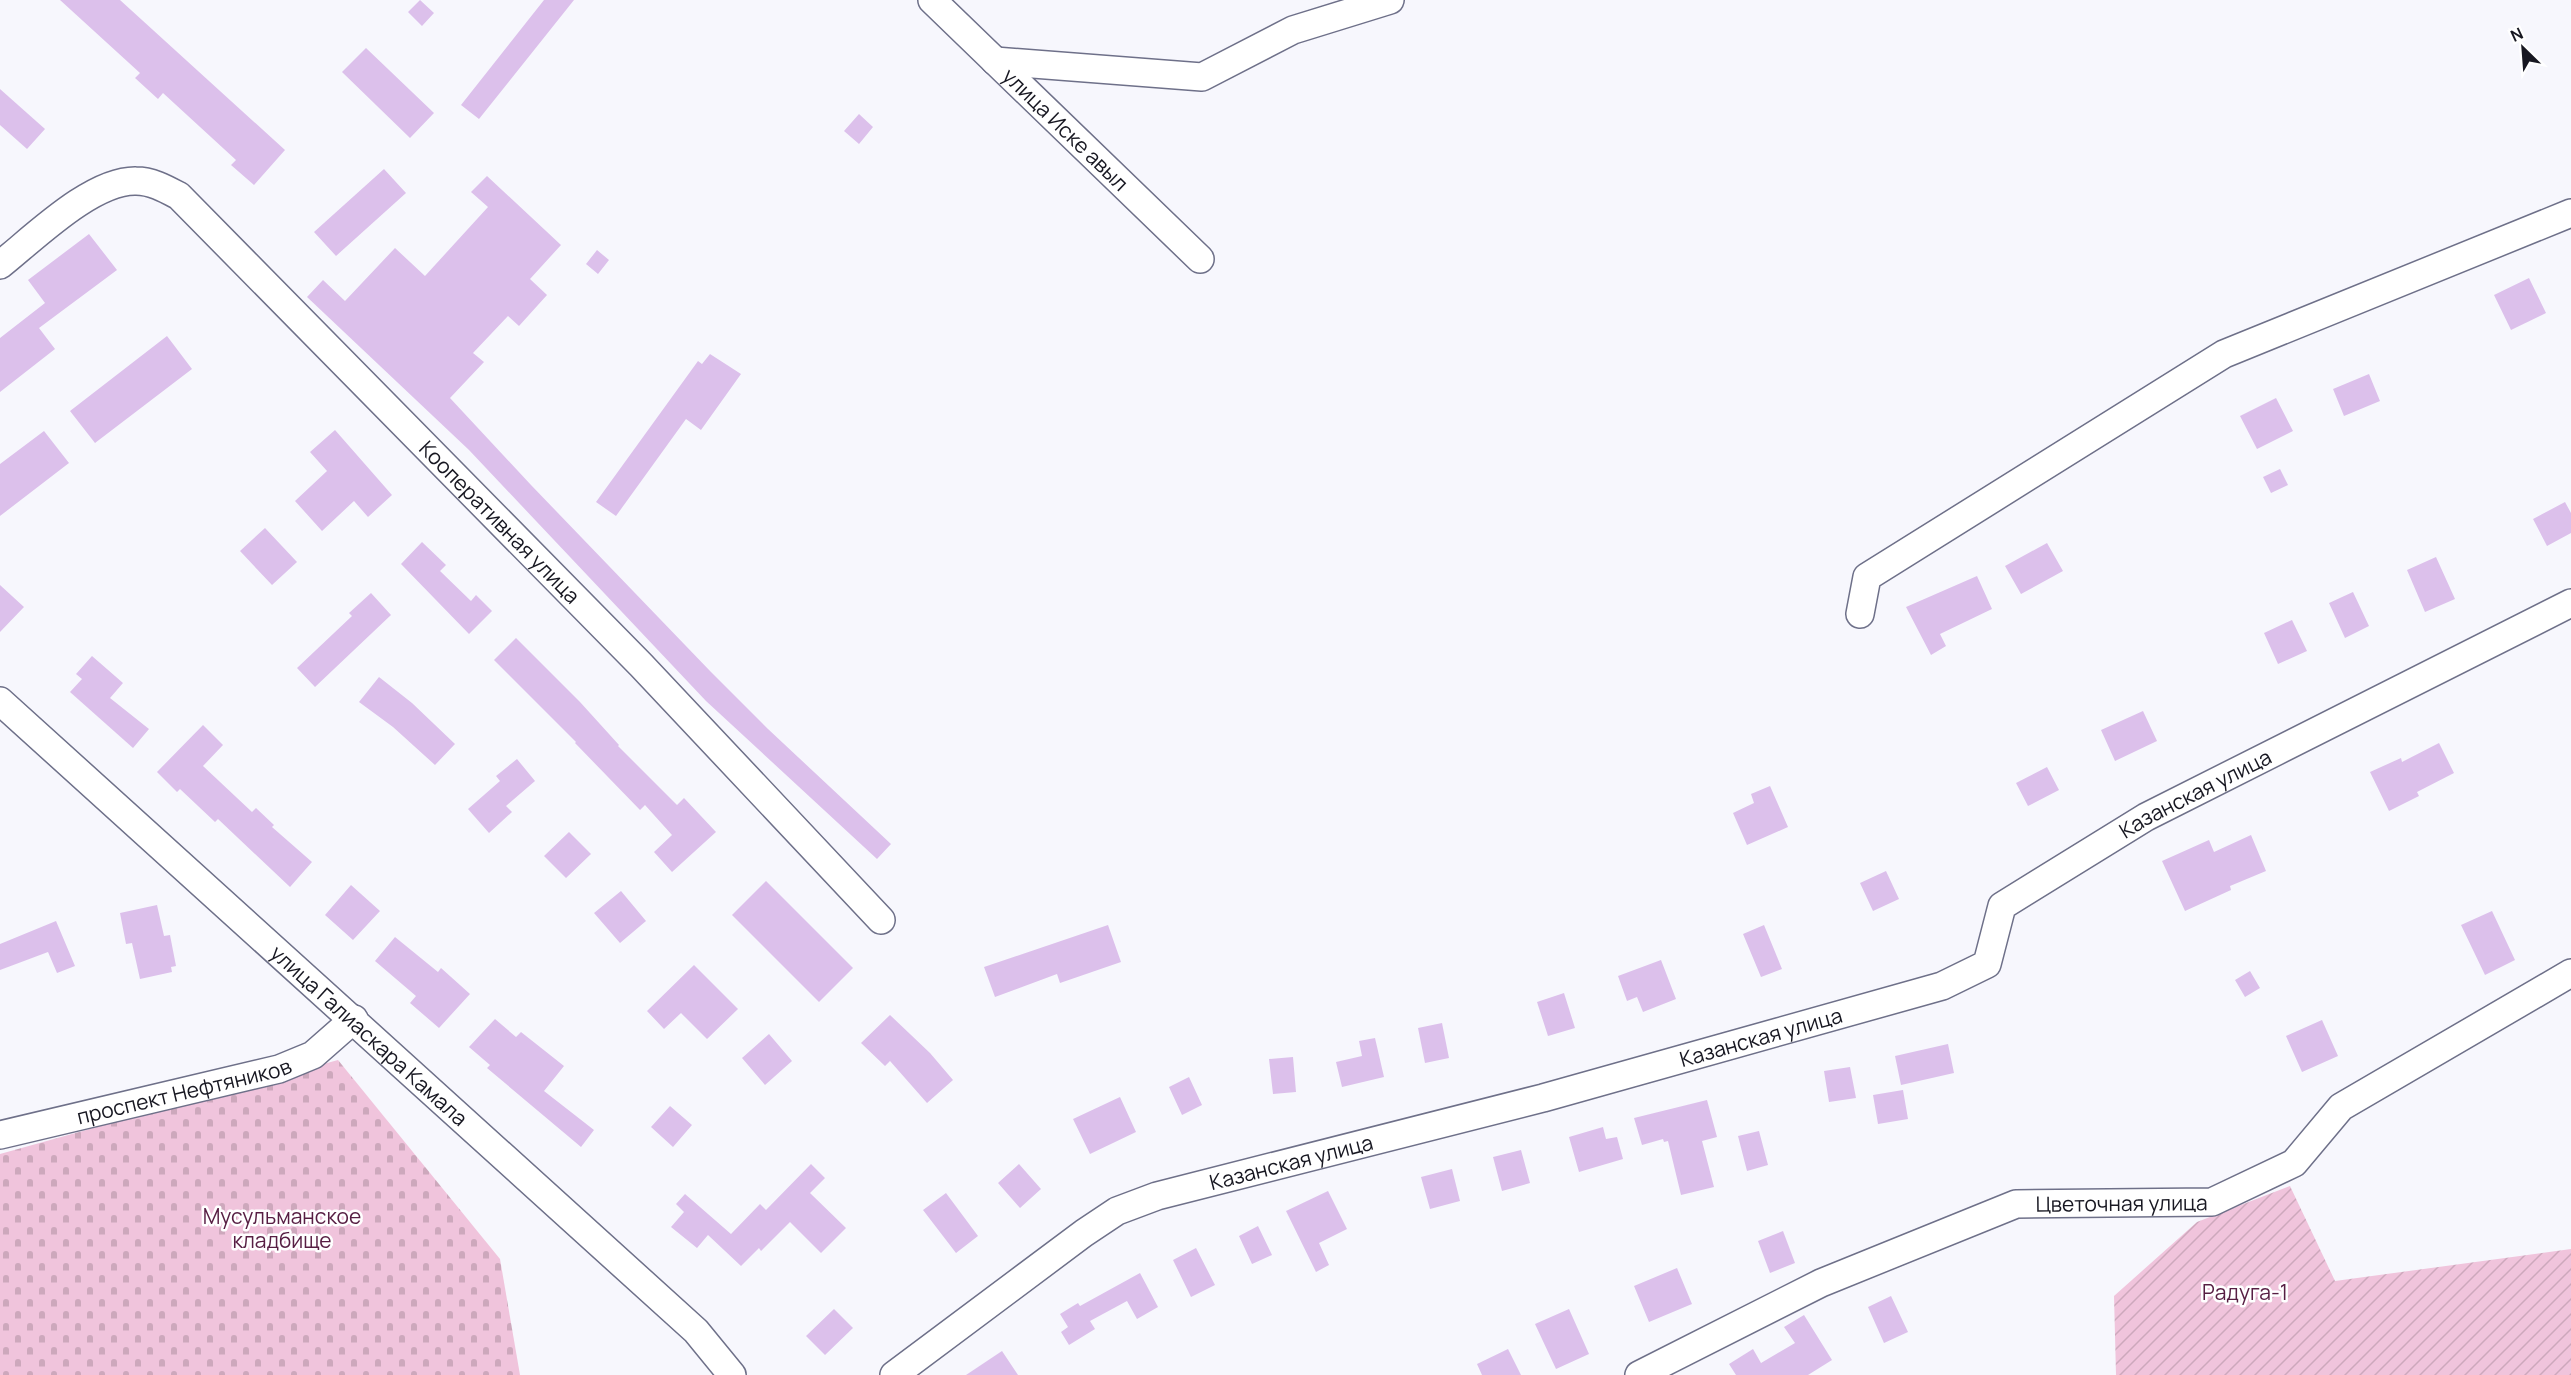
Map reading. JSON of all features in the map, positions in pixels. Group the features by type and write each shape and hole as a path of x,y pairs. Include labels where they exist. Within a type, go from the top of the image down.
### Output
{"street":[{"name":"улица Иске авыл","path":"932,0 1200,259"},
{"path":"995,61 1202,77 1293,30 1390,0"},
{"name":"Кооперативная улица","path":"0,265 91,193 111,184 136,181 160,185 179,196 641,664 881,920"},
{"path":"1860,614 1867,578 2224,354 2571,213"},
{"name":"Казанская улица","path":"894,1375 1084,1233 1117,1211 1157,1196 1543,1098 1942,986 1987,964 2002,906 2146,817 2571,603"},
{"name":"улица Галиаскара Камала","path":"4,711 354,1019 696,1330 732,1375"},
{"name":"Цветочная улица","path":"1639,1375 1821,1283 2016,1204 2212,1202 2294,1163 2341,1107 2571,973"},
{"name":"проспект Нефтяников","path":"0,1136 279,1069 313,1055 354,1019"}],"green space":[{"name":"Мусульманское кладбище","path":"338,1060 500,1259 520,1375 0,1375 0,1154"},
{"name":"Радуга-1","path":"2290,1186 2335,1281 2571,1249 2571,1375 2116,1375 2114,1296 2197,1222"}],"building":[{"path":"60,0 120,0 285,150 254,185 231,165 236,160 163,93 158,99 135,78 140,73"},
{"path":"420,0 434,13 422,26 408,12"},
{"path":"544,0 574,0 479,119 461,105"},
{"path":"366,48 434,113 410,138 342,72"},
{"path":"0,89 45,129 27,149 0,125"},
{"path":"859,114 873,127 859,144 844,131"},
{"path":"384,169 406,193 336,256 314,232"},
{"path":"487,176 561,245 530,279 547,295 519,326 508,316 473,353 484,362 450,398 711,672 768,729 891,844 877,859 706,701 469,450 307,297 323,280 345,301 395,248 425,276 488,207 471,192"},
{"path":"89,234 117,270 39,328 55,349 0,392 0,338 45,303 28,280"},
{"path":"597,250 609,260 598,274 586,264"},
{"path":"2529,278 2546,313 2511,330 2494,295"},
{"path":"167,336 192,369 95,443 70,411"},
{"path":"710,354 741,374 701,430 686,419 616,516 596,502 698,361 702,364"},
{"path":"2369,374 2380,401 2344,416 2333,389"},
{"path":"2276,398 2293,431 2257,449 2240,416"},
{"path":"335,430 392,495 368,517 354,501 322,531 295,501 327,471 310,452"},
{"path":"44,431 69,463 0,516 0,464"},
{"path":"2280,469 2288,485 2271,493 2263,477"},
{"path":"2565,502 2571,513 2571,533 2547,546 2533,519"},
{"path":"265,528 297,562 272,585 240,551"},
{"path":"422,542 446,565 440,571 471,601 476,595 492,611 469,634 401,564"},
{"path":"2047,543 2063,571 2021,594 2005,566"},
{"path":"2436,557 2455,599 2425,612 2407,570"},
{"path":"1977,576 1992,609 1940,634 1946,646 1931,655 1906,607"},
{"path":"0,585 24,607 0,632"},
{"path":"2353,592 2369,626 2345,638 2329,603"},
{"path":"371,593 391,615 315,687 297,668 352,616 349,613"},
{"path":"2292,620 2307,651 2278,664 2264,633"},
{"path":"516,638 677,805 684,798 716,832 672,872 654,852 672,835 645,805 640,810 494,660"},
{"path":"92,656 123,683 110,698 149,729 133,748 70,692 82,679 76,674"},
{"path":"379,677 412,703 455,744 435,765 393,727 359,702"},
{"path":"2143,711 2157,741 2115,761 2101,730"},
{"path":"203,725 223,745 203,766 252,812 256,808 274,825 272,827 312,862 290,887 218,819 215,822 180,789 177,792 157,772"},
{"path":"2439,743 2454,773 2417,792 2419,796 2389,811 2370,772 2401,758 2402,762"},
{"path":"517,759 535,781 506,806 512,812 489,833 468,809 500,781 496,776"},
{"path":"2047,767 2059,790 2028,806 2016,783"},
{"path":"1770,786 1788,827 1747,845 1733,813 1754,803 1751,794"},
{"path":"569,832 591,854 566,878 544,856"},
{"path":"2251,835 2266,871 2230,886 2231,890 2185,911 2162,861 2209,840 2214,852"},
{"path":"1886,871 1899,899 1873,911 1860,883"},
{"path":"766,881 853,968 819,1002 732,915"},
{"path":"351,885 380,911 353,940 325,915"},
{"path":"621,891 646,921 620,943 594,913"},
{"path":"157,905 164,936 170,935 176,966 171,967 172,972 140,979 132,943 126,944 120,913"},
{"path":"2492,911 2515,960 2485,975 2461,925"},
{"path":"56,921 75,966 57,973 48,952 0,970 0,944"},
{"path":"1108,925 1121,962 1060,983 1057,974 995,997 984,967"},
{"path":"1764,925 1782,969 1761,977 1743,934"},
{"path":"395,937 438,972 441,968 470,994 439,1028 410,1003 416,996 375,961"},
{"path":"1661,960 1676,999 1643,1012 1637,997 1627,1001 1618,976"},
{"path":"694,965 738,1009 707,1039 681,1013 664,1029 647,1011"},
{"path":"2250,971 2260,988 2245,997 2235,980"},
{"path":"1564,993 1575,1028 1548,1036 1537,1002"},
{"path":"890,1015 930,1053 953,1080 927,1103 890,1061 885,1066 861,1043"},
{"path":"495,1019 516,1037 521,1032 564,1066 544,1091 594,1130 581,1147 487,1068 490,1065 469,1047"},
{"path":"2322,1020 2338,1056 2302,1072 2286,1036"},
{"path":"1442,1023 1449,1058 1425,1063 1418,1028"},
{"path":"769,1034 792,1061 765,1085 742,1058"},
{"path":"1375,1038 1384,1077 1342,1087 1336,1062 1362,1056 1359,1041"},
{"path":"1948,1044 1954,1073 1901,1085 1895,1056"},
{"path":"1293,1057 1296,1092 1273,1094 1269,1059"},
{"path":"1850,1067 1856,1098 1829,1102 1824,1071"},
{"path":"1189,1077 1202,1105 1182,1115 1169,1087"},
{"path":"1903,1090 1908,1119 1878,1124 1873,1095"},
{"path":"1120,1097 1136,1132 1090,1154 1073,1119"},
{"path":"1707,1100 1717,1137 1702,1141 1714,1187 1681,1195 1668,1141 1664,1142 1663,1139 1642,1145 1634,1118"},
{"path":"670,1106 692,1125 673,1147 651,1127"},
{"path":"1603,1127 1606,1139 1617,1137 1623,1159 1579,1172 1569,1137"},
{"path":"1759,1131 1768,1165 1747,1171 1738,1136"},
{"path":"1521,1150 1530,1183 1502,1191 1493,1157"},
{"path":"811,1164 825,1178 810,1193 846,1228 821,1253 790,1222 761,1251 759,1248 741,1266 708,1235 697,1248 671,1227 684,1212 676,1204 685,1194 731,1234 760,1204 766,1210"},
{"path":"1019,1164 1041,1189 1020,1208 998,1183"},
{"path":"1452,1169 1460,1201 1430,1209 1421,1177"},
{"path":"1328,1191 1347,1229 1319,1243 1329,1265 1316,1272 1286,1211"},
{"path":"946,1193 978,1236 956,1253 923,1210"},
{"path":"1258,1226 1272,1255 1252,1264 1239,1236"},
{"path":"1783,1231 1795,1263 1770,1273 1758,1241"},
{"path":"1196,1248 1215,1285 1191,1297 1173,1260"},
{"path":"1677,1268 1692,1304 1649,1322 1634,1286"},
{"path":"1140,1273 1158,1307 1137,1319 1127,1301 1090,1321 1095,1329 1069,1345 1061,1332 1068,1327 1060,1314 1078,1303 1080,1306"},
{"path":"1891,1296 1908,1332 1884,1343 1868,1307"},
{"path":"834,1309 853,1328 825,1355 806,1336"},
{"path":"1569,1309 1589,1354 1556,1369 1535,1324"},
{"path":"1804,1315 1832,1360 1808,1375 1736,1375 1729,1364 1753,1349 1761,1363 1795,1343 1784,1327"},
{"path":"1508,1349 1521,1375 1482,1375 1477,1364"},
{"path":"1002,1351 1018,1375 966,1375"}]}
